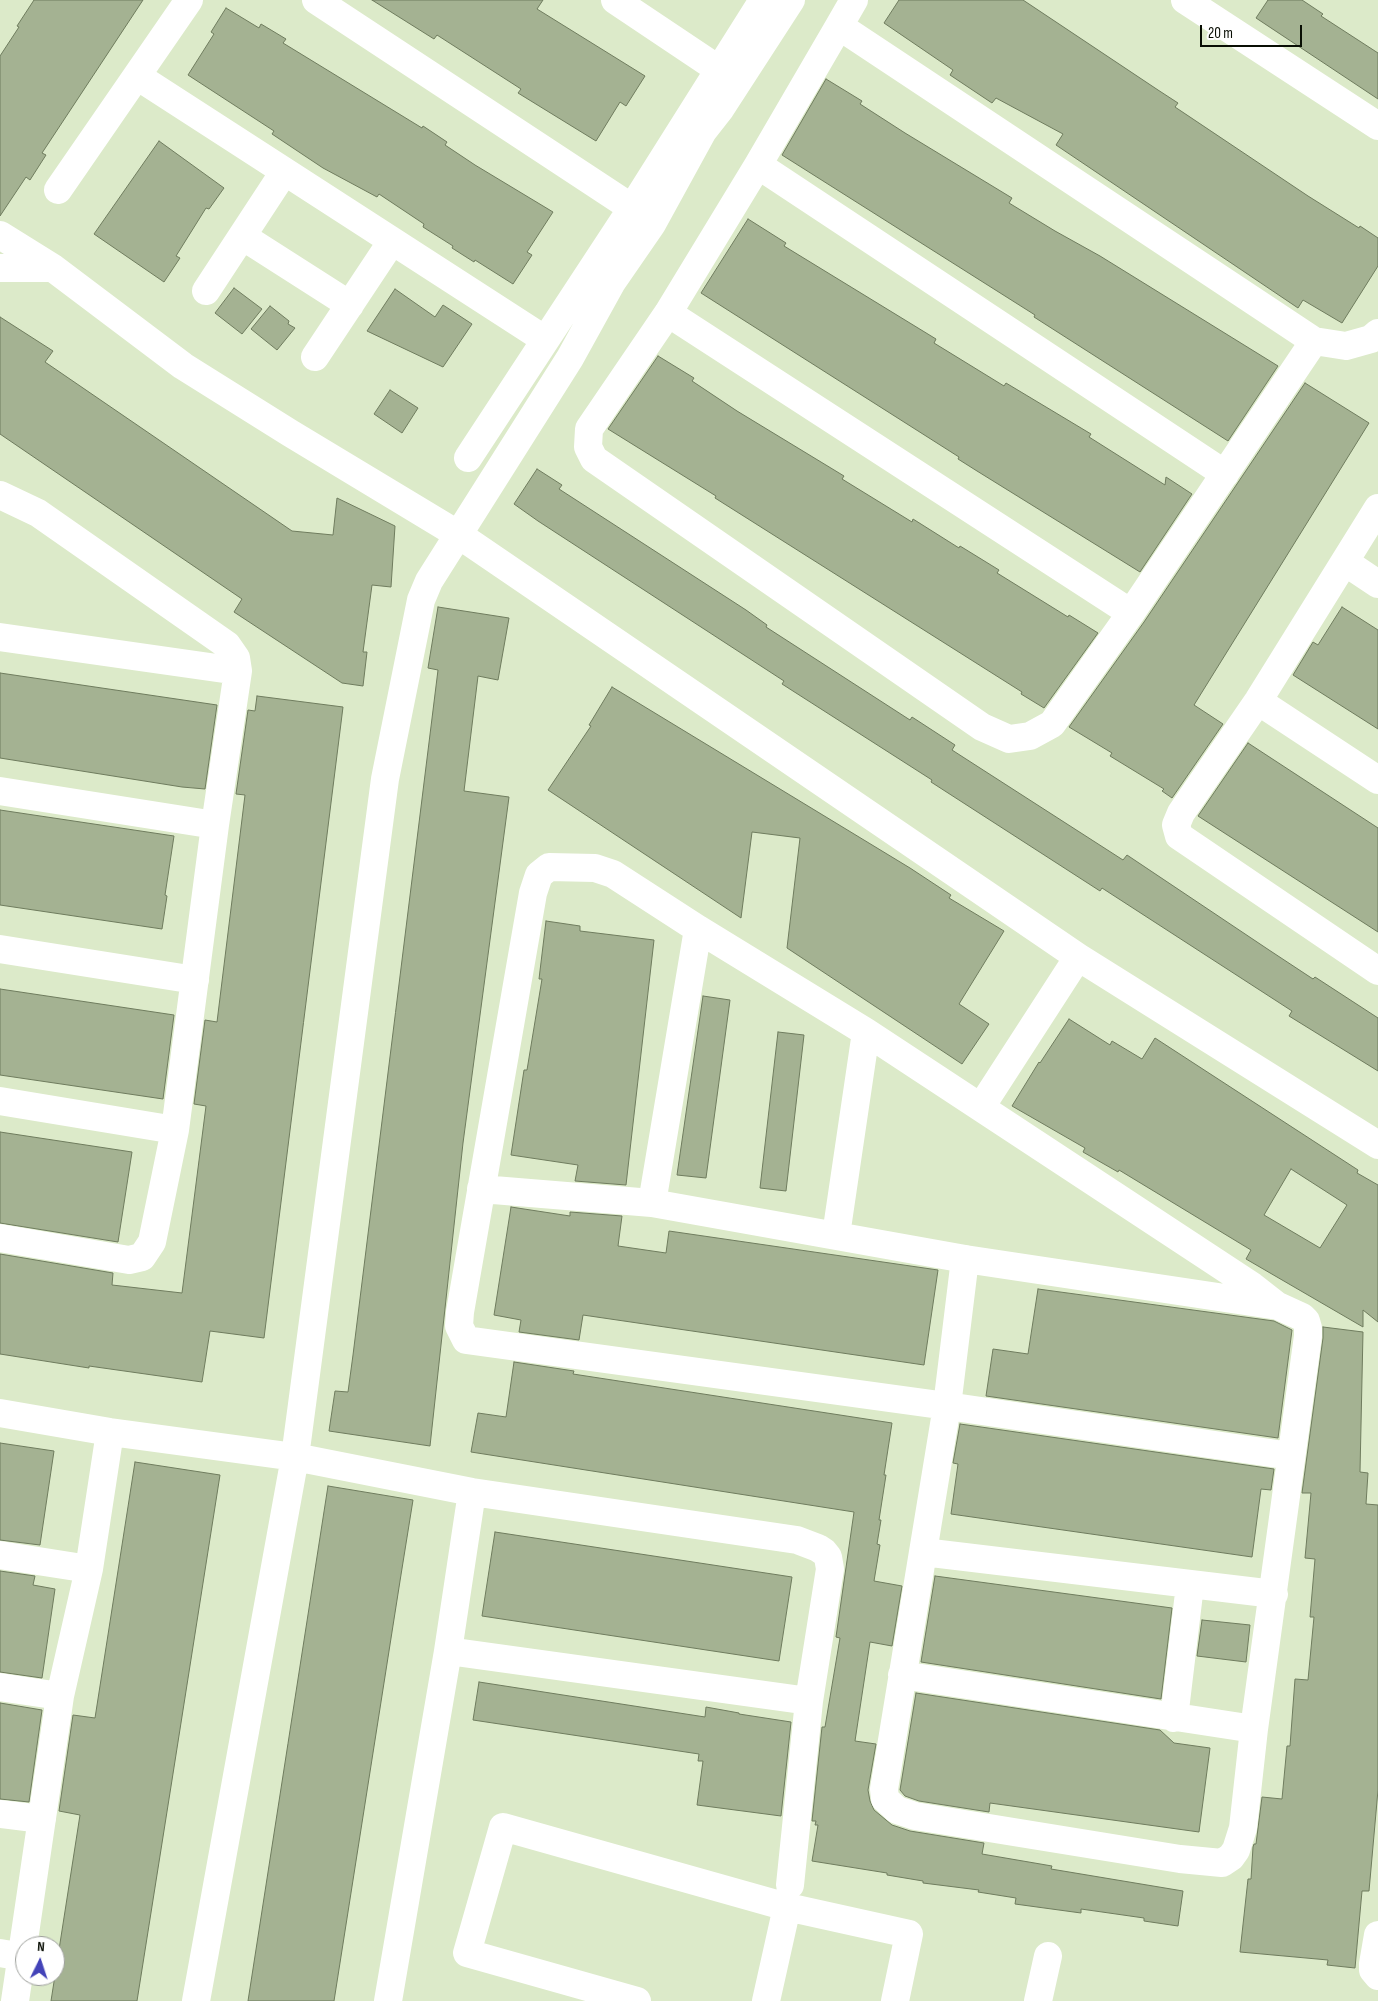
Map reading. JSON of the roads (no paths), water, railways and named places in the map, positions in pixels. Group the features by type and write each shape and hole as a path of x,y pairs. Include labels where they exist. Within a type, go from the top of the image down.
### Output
{"street":[{"path":"58,190 189,0"},
{"path":"316,0 632,208"},
{"path":"615,0 718,69"},
{"path":"468,458 544,339 632,208 763,0"},
{"path":"196,2001 295,1457 385,779 421,600 429,581 570,358 612,282 652,224 703,131 721,108 791,0"},
{"path":"854,0 758,165 668,313 589,429 588,447 594,459 982,727 1008,739 1030,736 1052,724 1131,613 1314,341"},
{"path":"1191,1 1378,126"},
{"path":"839,26 1314,341 1346,346 1371,339 1378,332"},
{"path":"137,76 544,339"},
{"path":"758,165 1225,474"},
{"path":"206,291 284,172"},
{"path":"0,235 53,268 183,366 459,535 1078,957 1378,1145"},
{"path":"242,236 350,305"},
{"path":"316,357 392,241"},
{"path":"0,268 53,268"},
{"path":"668,313 1131,613"},
{"path":"0,495 38,512 227,645 236,658 238,671 215,825 175,1130 152,1242 142,1256 129,1260 0,1238"},
{"path":"1378,508 1258,701 1181,812 1176,825 1178,836 1378,971"},
{"path":"1345,562 1378,584"},
{"path":"0,637 238,671"},
{"path":"1258,701 1378,780"},
{"path":"0,792 215,825"},
{"path":"965,1259 947,1406 884,1789 885,1799 897,1810 915,1816 1180,1859 1222,1863 1231,1857 1236,1850 1243,1828 1254,1729 1274,1594 1308,1328 1306,1321 1302,1317 1278,1306 1252,1286 866,1032 698,929 613,874 587,868 549,867 539,875 533,894 460,1312 460,1326 466,1340 947,1406 1291,1456"},
{"path":"652,1203 698,929"},
{"path":"0,949 195,980"},
{"path":"981,1107 1078,957"},
{"path":"836,1236 866,1032"},
{"path":"0,1101 175,1130"},
{"path":"481,1189 652,1203 965,1259 1278,1306"},
{"path":"0,1413 110,1432 295,1457 472,1492 797,1540 824,1552 830,1566 809,1701 788,1896 766,2001"},
{"path":"15,2001 11,1955 42,1819 60,1696 89,1568 110,1432"},
{"path":"388,2001 448,1651 472,1492"},
{"path":"923,1552 1274,1594"},
{"path":"0,1555 89,1568"},
{"path":"1174,1718 1190,1585"},
{"path":"448,1651 809,1701"},
{"path":"902,1675 1254,1729"},
{"path":"0,1688 60,1696"},
{"path":"0,1814 42,1819"},
{"path":"637,2001 467,1953 503,1827 788,1896 909,1934 895,2001"},
{"path":"1378,1936 1373,1970 1378,1976"},
{"path":"1038,2001 1048,1956"}]}
